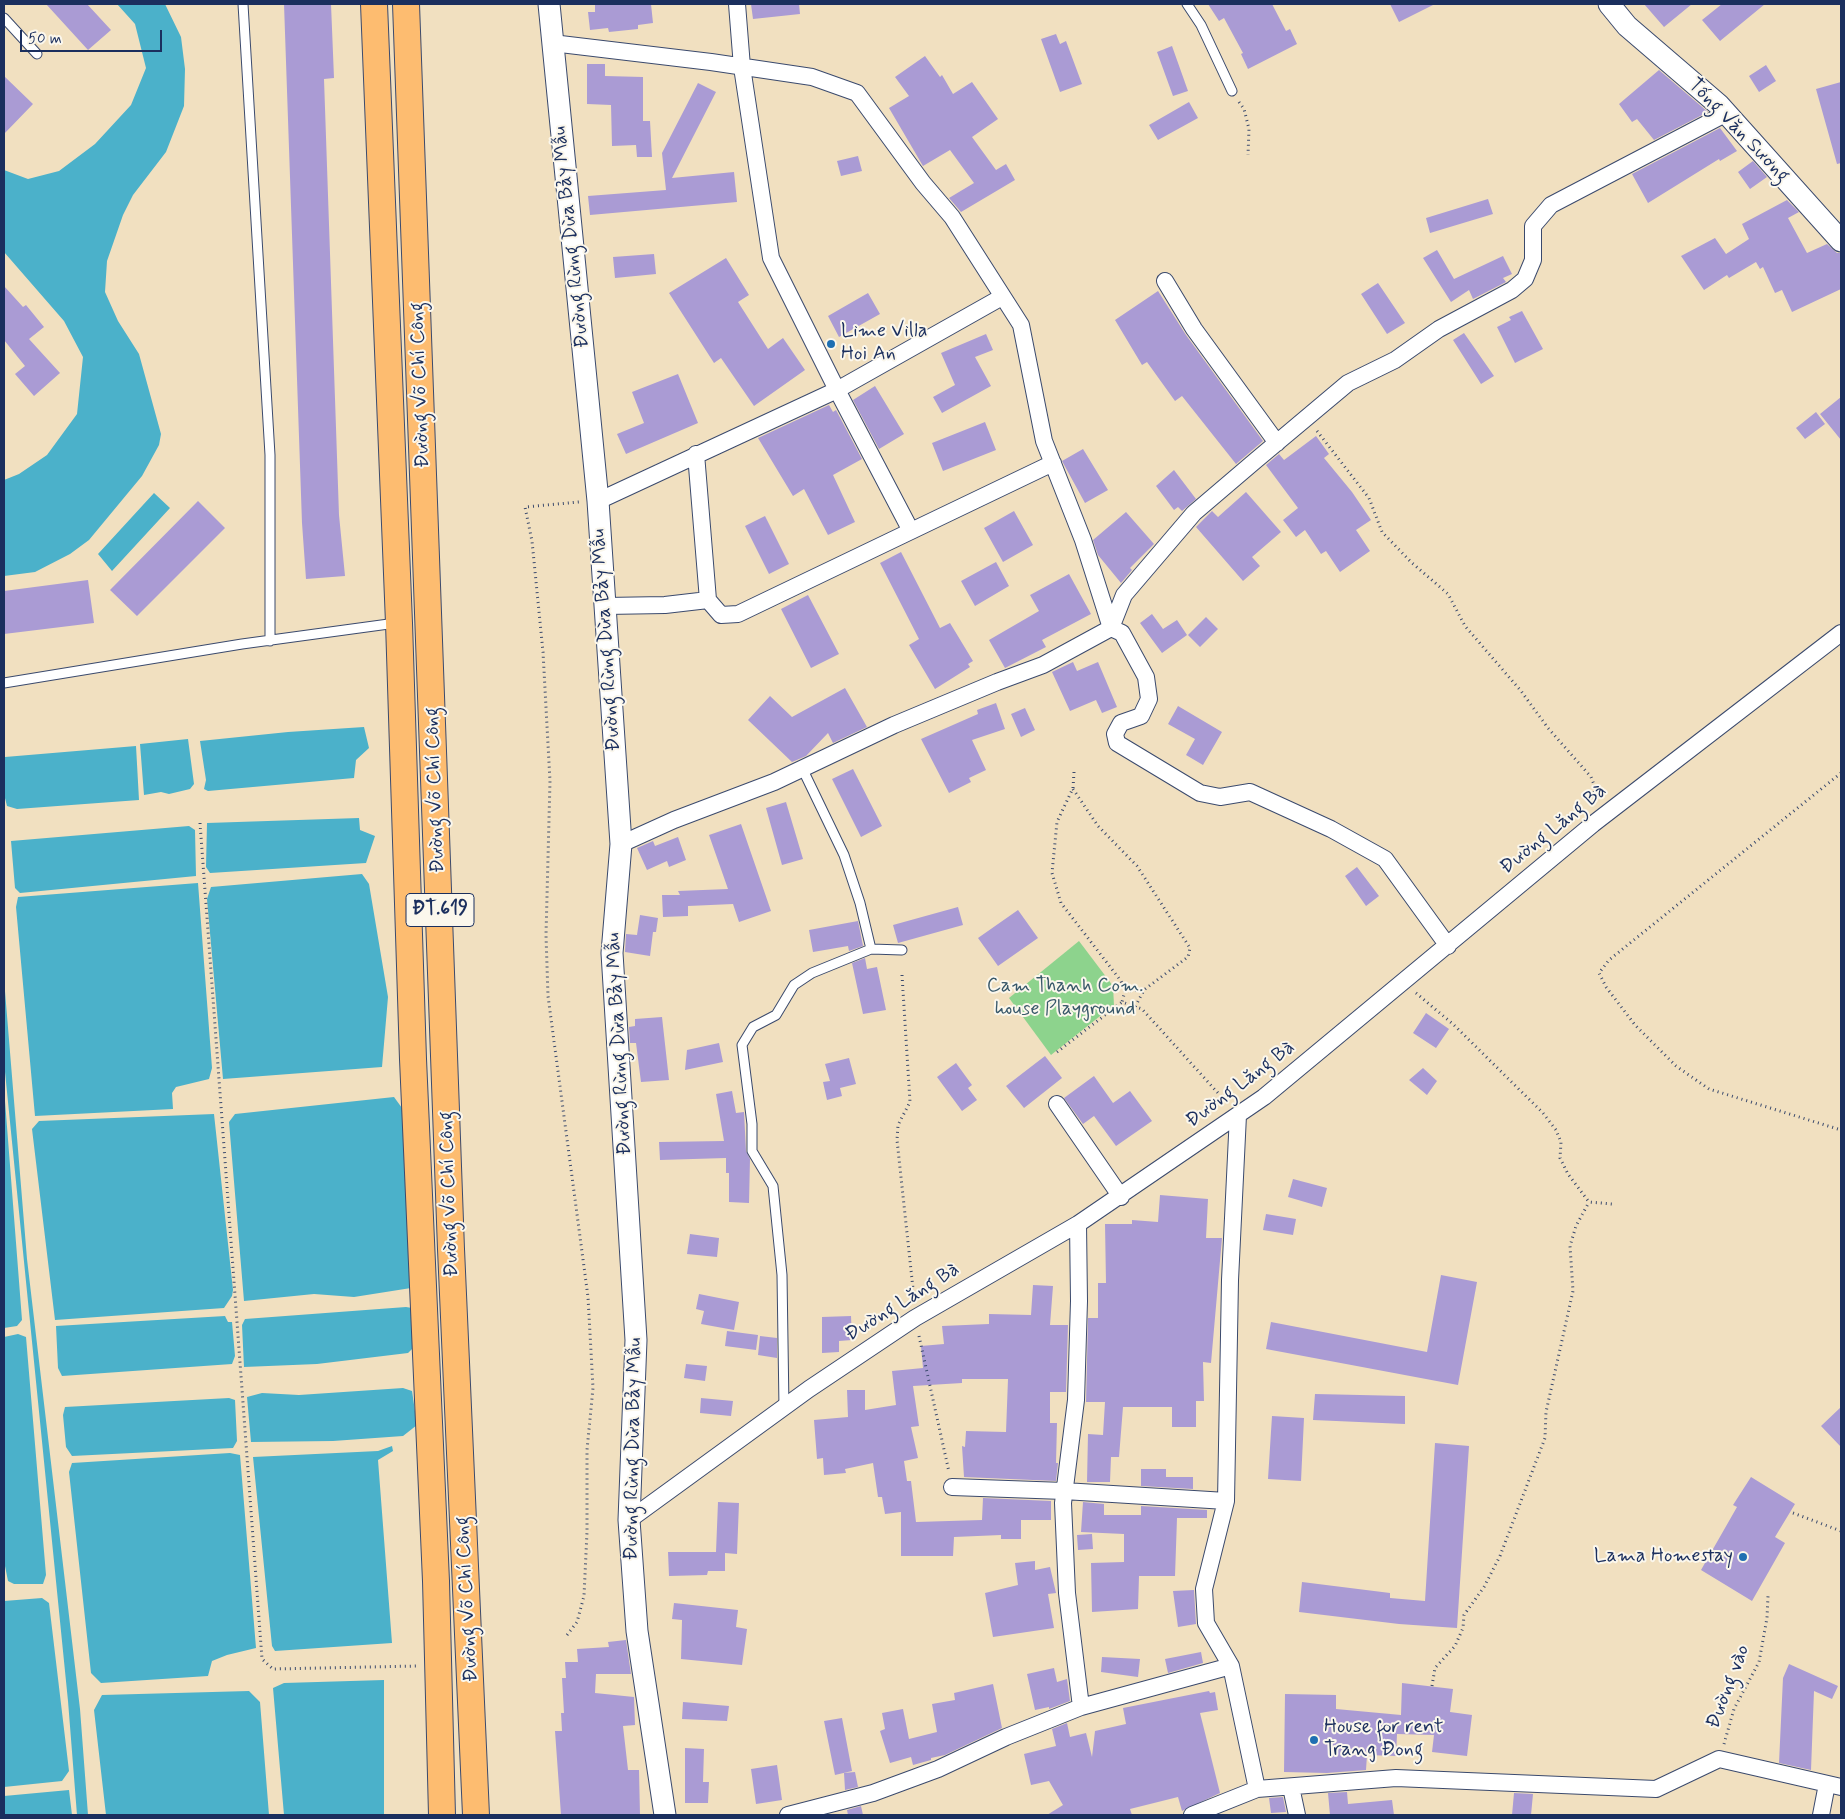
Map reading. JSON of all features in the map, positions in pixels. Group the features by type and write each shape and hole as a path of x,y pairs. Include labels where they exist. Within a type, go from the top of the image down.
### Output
{"main road":[{"name":"Đường Võ Chí Công","path":"374,4 399,623 412,1039 436,1581 442,1815"},
{"name":"Đường Võ Chí Công","path":"406,4 452,1259 476,1815"}],"street":[{"name":"Đường Rừng Dừa Bảy Mẫu","path":"549,4 598,501 621,844 612,953 636,1340 629,1520 637,1631 666,1815"},
{"path":"737,4 742,67 771,258 837,390 912,531"},
{"name":"Tống Văn Sương","path":"1609,4 1627,26 1727,113 1841,241"},
{"path":"552,43 812,77 857,93 918,176 952,217 1021,325 1044,441 1083,540 1110,628"},
{"path":"621,844 674,820 802,768 894,725 997,682 1043,666 1110,628 1124,595 1194,513 1277,443 1348,384 1395,360 1439,329 1512,290 1525,279 1533,260 1534,226 1551,205 1727,113"},
{"path":"1165,281 1194,329 1277,443"},
{"path":"598,501 837,390 1002,297"},
{"path":"696,454 708,600 720,615 738,614 1053,464"},
{"path":"605,606 665,605 708,600"},
{"path":"1110,628 1122,633 1146,677 1149,699 1141,716 1121,723 1115,734 1117,743 1200,793 1220,797 1250,792 1332,829 1385,859 1448,946"},
{"name":"Đường Lăng Bà","path":"629,1520 809,1388 915,1318 1078,1224 1121,1197 1264,1097 1403,984 1592,824 1841,633"},
{"path":"1057,1104 1121,1197"},
{"path":"1238,1115 1230,1280 1226,1501 1204,1589 1206,1623 1231,1666 1257,1789"},
{"path":"1078,1224 1079,1301 1076,1400 1062,1503 1067,1592 1081,1707"},
{"path":"952,1487 1064,1491 1226,1501"},
{"path":"788,1815 873,1793 938,1769 1006,1737 1081,1707 1231,1666"},
{"path":"1192,1815 1257,1789 1396,1778 1656,1788 1719,1759 1834,1785 1821,1815"},
{"path":"1291,1786 1297,1815"}],"lane":[{"path":"243,4 270,455 270,641"},
{"path":"1187,4 1201,25 1232,91"},
{"path":"4,18 37,54"},
{"path":"4,683 270,641 399,623"},
{"path":"802,768 844,855 860,903 871,949"},
{"path":"784,1408 782,1275 773,1186 752,1151 752,1124 742,1045 752,1027 776,1015 794,985 812,973 871,949 902,950"}],"path":[{"path":"1232,91 1244,109 1249,129 1248,155"},
{"path":"1308,418 1369,498 1382,532 1411,562 1448,594 1465,626 1521,691 1548,728 1591,777 1595,787 1592,824"},
{"path":"567,1635 577,1622 584,1596 587,1532 586,1450 593,1388 588,1297 548,996 546,935 550,781 543,652 532,541 525,507 598,501"},
{"path":"1057,1052 1122,1002 1125,991 1121,981 1061,903 1052,873 1057,822 1073,788 1074,772"},
{"path":"1841,773 1609,960 1599,973 1606,987 1635,1024 1676,1066 1709,1089 1841,1130"},
{"path":"1073,788 1098,826 1137,866 1190,948 1188,957 1144,990 1135,1006"},
{"path":"200,823 262,1659 273,1669 437,1665"},
{"path":"902,975 910,1102 898,1125 897,1140 915,1318 952,1487"},
{"path":"1403,984 1454,1025 1543,1113 1556,1130 1561,1142 1560,1158 1568,1174 1589,1202 1612,1204"},
{"path":"1125,991 1144,990"},
{"path":"1122,1002 1142,1009 1238,1115"},
{"path":"1432,1686 1435,1668 1455,1646 1462,1628 1464,1615 1484,1587 1500,1556 1545,1438 1546,1412 1573,1291 1570,1246 1576,1226 1589,1202"},
{"path":"1793,1512 1841,1531"},
{"name":"Đường vào","path":"1719,1759 1734,1709 1759,1662 1768,1618 1768,1596"}],"green space":[{"name":"Cam Thanh Com. house Playground","path":"1079,941 1113,986 1114,1005 1051,1055 1009,998"}],"water":[{"path":"117,4 165,4 181,37 185,69 184,106 166,152 133,195 123,215 107,261 105,292 118,321 139,354 161,434 159,445 142,476 89,540 70,554 35,572 4,576 4,480 19,474 47,455 77,414 83,357 64,321 4,252 4,170 28,179 59,171 95,144 131,105 146,68 135,24"},
{"path":"154,493 170,508 112,571 98,554"},
{"path":"364,727 369,748 356,760 354,778 208,791 204,789 206,780 200,741"},
{"path":"188,739 194,784 190,789 169,794 161,792 144,795 140,744"},
{"path":"136,746 139,800 17,809 7,806 4,794 5,757"},
{"path":"359,818 360,830 375,836 366,863 210,873 206,867 207,823"},
{"path":"189,826 195,830 196,876 20,893 15,888 11,841"},
{"path":"362,874 369,884 388,997 382,1067 223,1079 207,899 211,887"},
{"path":"198,883 212,1068 209,1079 176,1087 172,1093 173,1109 35,1116 16,907 18,897"},
{"path":"4,979 27,1259 80,1709 88,1815 77,1815 68,1701 4,1062"},
{"path":"4,1088 22,1320 17,1326 4,1328"},
{"path":"394,1097 402,1108 411,1288 354,1297 314,1294 244,1301 229,1122 235,1114"},
{"path":"214,1114 233,1290 232,1296 224,1308 55,1320 32,1129 39,1121"},
{"path":"412,1308 418,1343 408,1353 317,1364 244,1367 242,1325 245,1319"},
{"path":"225,1316 228,1322 232,1322 235,1356 232,1364 62,1376 58,1368 56,1326"},
{"path":"18,1334 26,1337 46,1575 43,1584 14,1584 8,1581 4,1561 4,1337"},
{"path":"403,1388 412,1391 417,1425 403,1436 333,1441 251,1442 247,1397 262,1393 299,1395"},
{"path":"229,1398 235,1400 237,1441 233,1448 72,1456 66,1447 63,1415 65,1407"},
{"path":"392,1446 393,1451 378,1460 392,1643 275,1651 272,1646 253,1457 378,1451"},
{"path":"230,1453 240,1455 256,1648 227,1655 212,1661 208,1676 101,1683 91,1673 69,1472 72,1463"},
{"path":"42,1598 49,1603 69,1771 62,1781 4,1787 4,1601"},
{"path":"384,1680 384,1815 284,1815 273,1688 284,1683"},
{"path":"249,1691 260,1702 269,1815 106,1815 94,1710 102,1695"},
{"path":"69,1790 72,1815 4,1815 4,1796"}],"building":[{"path":"46,4 87,4 111,30 88,50"},
{"path":"284,4 331,4 334,78 324,79 339,515 345,576 306,579 302,523"},
{"path":"595,4 651,4 653,23 638,25 638,29 609,32 608,28 590,30 588,12 595,12"},
{"path":"751,4 799,4 800,14 753,19"},
{"path":"1208,4 1272,4 1286,31 1290,29 1297,44 1248,69 1241,54 1243,53 1224,18 1219,21"},
{"path":"1390,4 1435,4 1399,22"},
{"path":"1644,4 1692,4 1664,27"},
{"path":"1722,4 1765,4 1720,41 1702,20"},
{"path":"1056,34 1060,44 1066,41 1082,84 1060,92 1041,39"},
{"path":"1172,46 1188,91 1173,96 1157,52"},
{"path":"925,56 940,77 942,75 953,94 972,82 998,119 972,137 996,170 1006,164 1015,180 961,212 949,198 974,183 950,150 923,166 889,108 909,96 895,77"},
{"path":"587,64 605,64 605,76 643,77 643,121 650,121 652,157 637,157 636,145 612,146 611,105 587,104"},
{"path":"1766,65 1776,81 1759,92 1749,76"},
{"path":"1659,70 1708,112 1654,140 1637,119 1632,122 1619,104"},
{"path":"4,76 33,104 4,134"},
{"path":"1841,82 1841,163 1837,164 1816,89"},
{"path":"698,83 716,92 672,178 734,172 737,202 590,215 588,196 666,190 662,153"},
{"path":"1189,102 1198,118 1158,140 1149,125"},
{"path":"1720,128 1737,151 1720,161 1719,159 1648,203 1632,174"},
{"path":"858,156 862,171 841,176 837,161"},
{"path":"1753,161 1767,177 1750,189 1738,172"},
{"path":"1488,199 1493,214 1430,233 1426,218"},
{"path":"1787,200 1799,212 1788,218 1807,253 1827,244 1837,253 1841,253 1841,289 1792,312 1782,290 1775,293 1763,267 1760,269 1756,262 1729,278 1727,275 1704,290 1681,256 1715,238 1726,254 1749,239 1742,224"},
{"path":"1437,250 1454,279 1503,256 1512,274 1503,278 1506,282 1473,299 1469,290 1451,302 1423,258"},
{"path":"654,254 656,274 615,278 613,257"},
{"path":"726,258 749,295 738,302 768,349 783,338 805,370 754,406 721,358 714,363 669,293"},
{"path":"1378,283 1405,323 1387,334 1361,294"},
{"path":"4,286 23,307 26,305 44,327 29,339 60,373 34,396 15,374 25,366 4,340"},
{"path":"1158,291 1186,335 1263,441 1236,464 1182,396 1175,401 1147,362 1142,365 1115,320"},
{"path":"868,293 880,314 839,337 828,316"},
{"path":"1522,311 1543,349 1515,363 1497,327 1511,320 1509,317"},
{"path":"1464,333 1494,376 1481,384 1453,340"},
{"path":"986,334 993,350 975,357 991,386 942,413 933,397 955,385 941,353"},
{"path":"678,374 698,423 626,454 617,434 644,423 632,392"},
{"path":"875,386 904,434 879,449 853,400"},
{"path":"1841,397 1841,440 1820,414"},
{"path":"829,405 833,412 836,410 862,459 833,475 855,522 828,535 804,489 793,496 758,438"},
{"path":"1816,412 1825,424 1805,439 1796,428"},
{"path":"985,422 996,450 943,471 932,443"},
{"path":"1316,436 1329,454 1324,458 1352,492 1371,520 1356,530 1370,551 1340,572 1326,551 1321,554 1305,530 1296,537 1283,520 1298,508 1266,465 1279,454 1284,460"},
{"path":"1083,449 1108,490 1085,503 1062,461"},
{"path":"1174,470 1196,499 1182,511 1178,507 1174,510 1156,486"},
{"path":"1246,492 1281,532 1252,557 1260,566 1243,581 1196,527 1212,511 1218,517"},
{"path":"198,501 225,528 137,616 110,590"},
{"path":"1014,511 1033,545 1003,562 984,528"},
{"path":"1126,512 1154,544 1130,568 1132,570 1121,583 1098,555 1093,540"},
{"path":"765,516 789,564 769,574 745,526"},
{"path":"901,552 940,628 950,623 973,661 968,664 970,667 935,689 909,645 919,639 880,563"},
{"path":"996,562 1009,586 975,606 961,581"},
{"path":"1069,574 1091,614 1042,640 1046,647 1005,668 989,640 1039,611 1030,595"},
{"path":"88,580 94,623 4,634 4,591"},
{"path":"808,595 839,654 811,668 781,609"},
{"path":"1152,614 1163,629 1177,620 1187,635 1162,653 1140,623"},
{"path":"1206,617 1218,629 1200,647 1188,635"},
{"path":"1073,662 1077,671 1098,662 1117,707 1102,713 1096,700 1070,711 1052,672"},
{"path":"845,688 867,727 833,743 828,733 806,756 792,762 748,720 770,696 792,717"},
{"path":"996,703 1005,729 972,740 986,770 969,778 971,782 949,793 921,739 978,714 977,710"},
{"path":"1178,706 1222,732 1203,765 1186,755 1195,739 1168,724"},
{"path":"1025,708 1035,730 1021,737 1011,714"},
{"path":"853,769 882,826 861,837 832,779"},
{"path":"786,802 803,859 782,865 766,808"},
{"path":"741,824 771,911 739,922 733,904 688,906 688,916 663,917 662,895 680,895 678,891 728,889 709,835"},
{"path":"678,837 686,860 669,867 667,861 647,870 637,848 653,841 655,846"},
{"path":"1357,867 1379,896 1366,906 1345,876"},
{"path":"958,907 963,925 898,943 893,925"},
{"path":"1018,910 1038,938 998,966 978,938"},
{"path":"640,915 658,918 656,932 653,932 650,956 625,952 626,934 637,935"},
{"path":"858,921 863,946 849,951 848,946 813,952 809,930"},
{"path":"865,958 867,969 877,967 886,1010 863,1014 852,963"},
{"path":"1426,1013 1449,1029 1436,1048 1413,1033"},
{"path":"662,1017 669,1080 641,1082 636,1043 630,1043 629,1027 635,1026 635,1019"},
{"path":"719,1043 723,1062 685,1070 687,1050"},
{"path":"1045,1056 1062,1078 1024,1108 1006,1086"},
{"path":"849,1058 856,1084 840,1088 842,1096 827,1100 823,1082 830,1081 825,1064"},
{"path":"956,1063 972,1085 968,1088 977,1100 962,1111 937,1077"},
{"path":"1423,1068 1437,1081 1427,1095 1409,1080"},
{"path":"1094,1076 1113,1103 1130,1091 1152,1121 1116,1146 1094,1116 1083,1124 1064,1098"},
{"path":"732,1091 736,1113 744,1112 746,1151 750,1159 749,1203 729,1202 729,1173 726,1173 726,1158 660,1160 659,1142 724,1141 716,1094"},
{"path":"1293,1179 1327,1188 1322,1207 1288,1197"},
{"path":"1160,1195 1208,1199 1206,1238 1222,1238 1211,1363 1203,1362 1204,1401 1196,1401 1196,1427 1172,1427 1172,1407 1123,1407 1119,1457 1111,1457 1110,1482 1087,1482 1088,1434 1103,1435 1105,1402 1086,1402 1088,1318 1098,1318 1098,1283 1106,1283 1105,1224 1132,1224 1132,1220 1158,1222"},
{"path":"1266,1214 1296,1219 1293,1235 1263,1230"},
{"path":"690,1234 719,1238 717,1257 687,1254"},
{"path":"1441,1275 1477,1282 1458,1385 1266,1349 1271,1322 1427,1352"},
{"path":"1033,1285 1053,1286 1050,1325 1068,1325 1066,1392 1050,1392 1050,1423 1057,1423 1056,1463 1058,1463 1056,1481 964,1477 962,1446 965,1447 966,1431 1006,1432 1008,1379 962,1379 962,1383 913,1386 919,1426 911,1427 918,1458 904,1461 907,1481 911,1481 916,1522 982,1520 983,1498 1051,1501 1051,1520 1021,1520 1021,1539 1001,1539 1001,1535 954,1537 953,1556 901,1556 901,1512 885,1514 882,1497 878,1497 873,1463 845,1469 846,1473 824,1475 823,1458 817,1459 814,1420 848,1417 847,1390 865,1390 865,1410 896,1405 892,1371 923,1368 921,1346 944,1344 942,1326 989,1324 989,1314 1031,1315"},
{"path":"699,1294 739,1302 734,1330 701,1324 704,1311 696,1309"},
{"path":"851,1316 852,1340 839,1341 839,1352 822,1353 822,1317"},
{"path":"727,1331 758,1335 756,1350 725,1346"},
{"path":"760,1336 777,1338 777,1358 758,1355"},
{"path":"686,1364 707,1366 705,1381 684,1378"},
{"path":"1315,1394 1405,1396 1405,1424 1313,1420"},
{"path":"701,1398 733,1401 731,1416 700,1413"},
{"path":"1841,1407 1841,1447 1821,1426"},
{"path":"1272,1416 1304,1418 1301,1481 1268,1479"},
{"path":"1435,1443 1469,1446 1457,1628 1399,1624 1299,1612 1302,1582 1390,1593 1390,1598 1425,1601"},
{"path":"1141,1469 1166,1469 1166,1477 1193,1477 1193,1489 1141,1486"},
{"name":"Lama Homestay","path":"1751,1477 1795,1504 1775,1537 1785,1543 1752,1601 1701,1570 1737,1507 1733,1505"},
{"path":"718,1502 739,1503 737,1554 725,1553 725,1571 708,1571 707,1575 669,1576 668,1552 716,1552"},
{"path":"1083,1502 1104,1504 1104,1515 1141,1515 1141,1506 1207,1510 1207,1518 1177,1518 1175,1576 1139,1576 1138,1609 1092,1612 1091,1563 1124,1562 1124,1534 1081,1532"},
{"path":"1092,1534 1093,1549 1078,1550 1077,1535"},
{"path":"1035,1561 1035,1570 1050,1567 1056,1593 1048,1594 1054,1628 993,1637 985,1593 1018,1585 1015,1563"},
{"path":"1194,1590 1196,1624 1178,1627 1173,1591"},
{"path":"674,1603 738,1610 736,1627 747,1629 742,1665 681,1659 682,1620 672,1619"},
{"path":"626,1640 631,1674 596,1674 595,1693 634,1697 635,1725 623,1726 628,1770 639,1770 640,1815 561,1815 555,1731 562,1731 561,1713 564,1713 562,1678 566,1678 565,1662 578,1662 577,1649 609,1647 608,1642"},
{"path":"1201,1652 1203,1663 1168,1673 1165,1659"},
{"path":"1102,1657 1140,1659 1138,1677 1101,1672"},
{"path":"1789,1664 1838,1686 1832,1699 1814,1691 1811,1770 1779,1763 1783,1678"},
{"path":"1054,1668 1057,1682 1067,1679 1070,1701 1049,1709 1049,1707 1035,1710 1027,1674"},
{"path":"1402,1683 1453,1689 1450,1712 1472,1715 1467,1756 1432,1752 1434,1735 1397,1734 1396,1756 1367,1755 1366,1770 1327,1773 1284,1772 1285,1694 1336,1695 1336,1709 1401,1715"},
{"path":"993,1684 1002,1728 945,1755 931,1758 931,1760 913,1765 911,1757 890,1763 880,1731 885,1729 882,1713 903,1709 909,1739 937,1732 932,1704 955,1700 954,1693"},
{"path":"1209,1691 1210,1693 1215,1692 1218,1710 1200,1713 1220,1793 1182,1811 1178,1797 1130,1809 1132,1815 1047,1815 1063,1805 1049,1781 1031,1785 1024,1754 1056,1746 1052,1729 1067,1723 1070,1737 1086,1733 1092,1757 1095,1731 1126,1724 1123,1708"},
{"path":"683,1702 729,1706 727,1721 682,1719"},
{"path":"842,1718 852,1771 835,1775 824,1721"},
{"path":"685,1748 704,1749 703,1782 709,1782 708,1803 685,1803"},
{"path":"777,1765 782,1800 756,1804 751,1769"},
{"path":"855,1772 858,1787 845,1790 844,1773"},
{"path":"1347,1792 1348,1804 1392,1800 1394,1815 1330,1815 1328,1793"},
{"path":"1514,1793 1533,1794 1531,1815 1512,1815"},
{"path":"1283,1797 1286,1812 1271,1813 1269,1798"},
{"path":"861,1806 863,1815 848,1815 847,1810"}],"place":[{"name":"Lime Villa Hoi An","path":"831,344"},
{"name":"Lama Homestay","path":"1743,1557"},
{"name":"House for rent Trang Đong","path":"1314,1740"}]}
